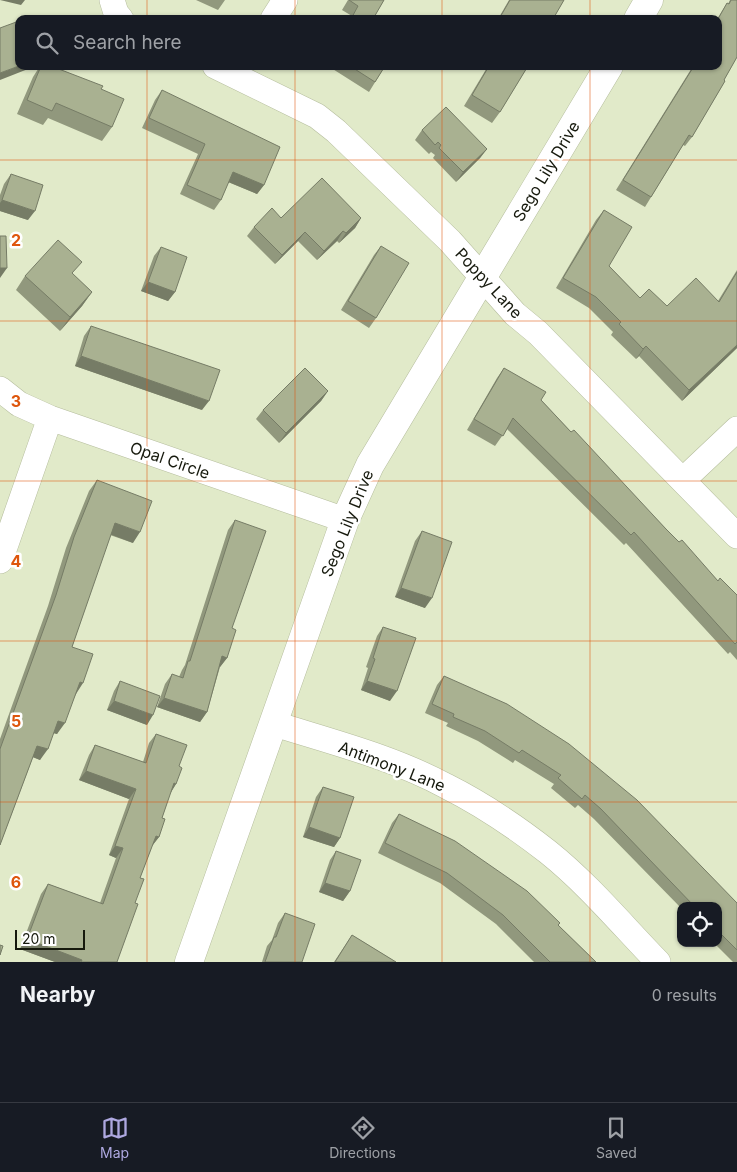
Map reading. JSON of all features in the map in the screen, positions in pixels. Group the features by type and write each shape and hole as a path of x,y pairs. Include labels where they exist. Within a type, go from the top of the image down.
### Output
{"main road":[{"path":"640,15 649,0"},
{"name":"Sego Lily Drive","path":"189,962 275,724 345,520 370,465 607,70"}],"street":[{"path":"275,15 284,0"},
{"name":"Poppy Lane","path":"243,72 317,116 336,131 483,276 515,314 538,333 737,536"},
{"name":"Opal Circle","path":"0,389 19,404 50,418 345,520"},
{"path":"0,561 50,418"},
{"path":"683,480 737,429"},
{"name":"Antimony Lane","path":"275,724 387,760 445,785 499,816 549,853 658,962"}],"building":[{"path":"349,0 384,0 375,15 353,15 358,6"},
{"path":"510,0 564,0 555,15 501,15"},
{"path":"731,0 737,0 737,57 692,137 689,135 651,197 623,180 692,70 722,70 722,15 720,15 727,3 729,4"},
{"path":"15,22 15,67 0,73 0,28"},
{"path":"39,70 61,70 103,86 101,89 124,99 112,127 56,103 52,111 27,100"},
{"path":"356,70 382,70 375,82"},
{"path":"487,70 526,70 500,112 472,95"},
{"path":"162,90 280,147 264,185 233,172 221,200 187,185 205,144 149,118"},
{"path":"446,107 487,149 463,172 439,148 441,145 438,142 435,145 422,130"},
{"path":"11,174 43,185 35,211 2,200"},
{"path":"322,178 361,218 346,233 343,231 324,251 305,232 282,255 254,227 272,208 281,218"},
{"path":"604,210 632,227 609,266 640,298 649,289 667,306 696,278 719,302 737,272 737,345 689,390 646,346 643,349 619,324 621,322 596,297 563,278"},
{"path":"0,236 6,236 7,268 0,268"},
{"path":"58,240 82,262 72,273 92,292 70,317 25,276"},
{"path":"381,246 409,263 376,318 348,301"},
{"path":"161,247 187,257 175,292 148,282"},
{"path":"91,326 220,370 209,401 81,356"},
{"path":"305,368 328,391 286,433 263,410"},
{"path":"504,368 546,392 541,400 571,432 574,430 666,529 679,542 682,540 718,581 720,578 737,595 737,642 735,644 634,532 631,535 513,418 503,436 474,419"},
{"path":"97,480 152,501 140,532 115,523 72,647 93,654 83,683 80,682 65,723 58,721 48,749 37,746 0,845 0,749 56,595 74,537"},
{"path":"235,520 266,531 232,628 236,630 227,658 222,656 207,712 164,698 172,674 183,678 188,661 190,661"},
{"path":"422,531 452,542 432,598 401,588"},
{"path":"383,627 416,638 397,691 367,681"},
{"path":"444,676 507,704 569,744 637,800 737,903 737,950 722,935 722,902 690,902 601,809 585,795 582,799 558,778 561,775 522,750 519,753 485,731 453,717 454,714 432,704"},
{"path":"120,681 160,696 153,715 114,701"},
{"path":"156,734 187,745 179,766 182,768 176,784 174,783 162,818 165,819 159,837 156,836 140,878 144,879 135,903 138,904 117,962 81,962 82,960 27,939 48,884 103,904 123,848 115,846 136,789 86,771 95,745 146,763"},
{"path":"323,787 354,797 340,838 309,827"},
{"path":"399,814 455,841 527,891 596,962 550,962 503,915 447,873 385,843"},
{"path":"336,851 361,860 350,891 325,883"},
{"path":"285,913 315,924 302,962 265,962 274,937 276,937"},
{"path":"352,935 396,962 335,962"}]}
